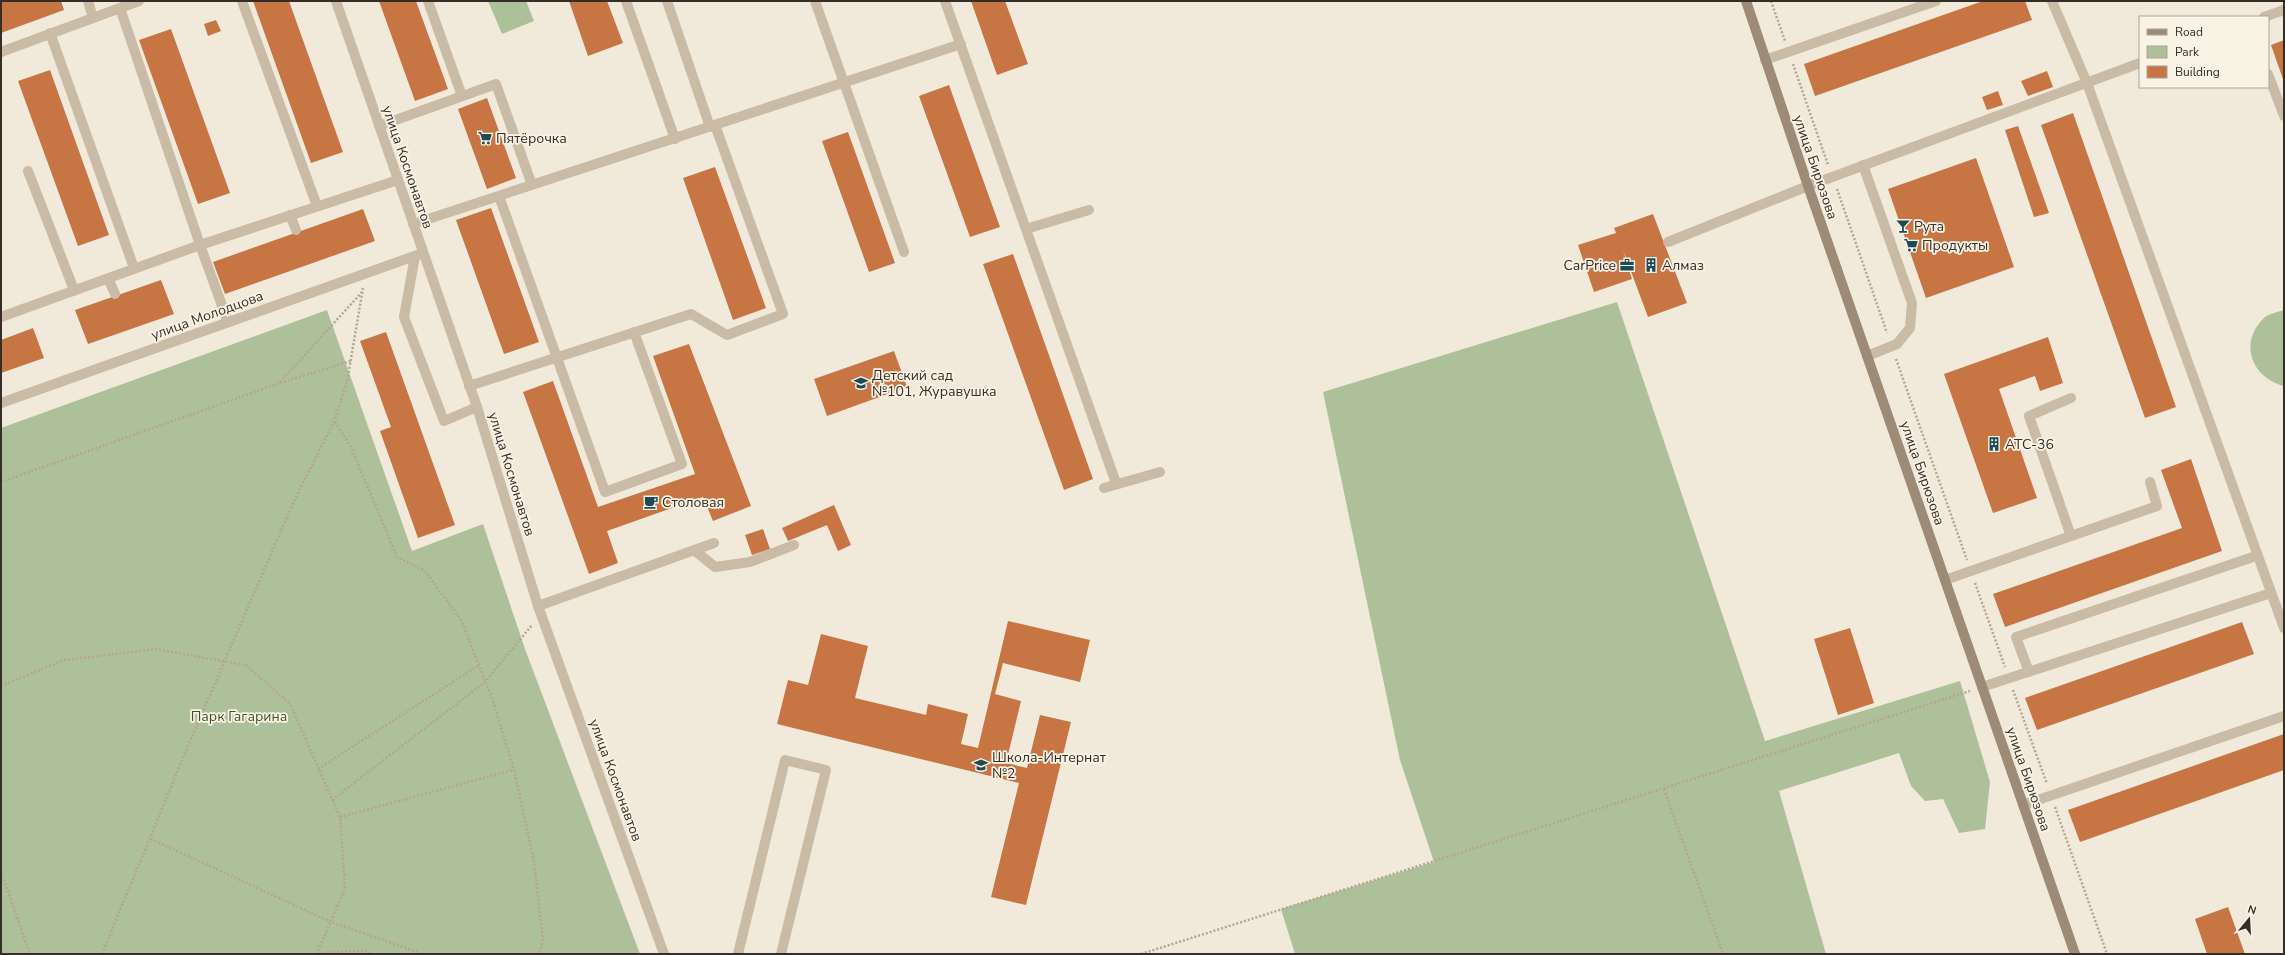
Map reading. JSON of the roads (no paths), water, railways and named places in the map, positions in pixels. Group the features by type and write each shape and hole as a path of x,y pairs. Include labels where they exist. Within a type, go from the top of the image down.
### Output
{"main road":[{"name":"улица Бирюзова","path":"1746,1 1808,186 2075,954"}],"street":[{"path":"88,1 93,18"},
{"path":"1,52 139,1"},
{"path":"242,1 317,206"},
{"name":"улица Космонавтов","path":"336,1 413,224 419,254 477,407 540,610 664,954"},
{"path":"428,1 462,96"},
{"path":"626,1 675,139"},
{"path":"469,386 691,314 727,335 783,314 712,126 667,1"},
{"path":"815,1 904,252"},
{"path":"946,1 1116,483"},
{"path":"1765,60 1936,1"},
{"path":"2052,1 2087,83 2256,556 2284,628"},
{"path":"120,8 228,322"},
{"path":"2267,16 2284,10"},
{"path":"50,34 134,268"},
{"path":"413,224 961,44"},
{"path":"1668,242 1863,165 2139,63"},
{"path":"2269,77 2284,116"},
{"path":"379,126 496,84 532,185"},
{"path":"1863,165 1912,303 1910,328 1898,344 1867,356"},
{"path":"28,171 74,290"},
{"path":"1,317 200,244 398,180"},
{"path":"499,196 605,492 682,464 634,332"},
{"path":"1026,228 1089,210"},
{"path":"290,215 296,230"},
{"path":"419,254 404,317 444,420 477,407"},
{"name":"улица Молодцова","path":"1,403 419,254"},
{"path":"108,278 115,294"},
{"path":"2071,398 2029,416 2071,536"},
{"path":"1104,488 1116,483 1160,472"},
{"path":"1945,580 2157,506 2150,482"},
{"path":"540,610 714,543"},
{"path":"694,550 715,567 750,562 794,545"},
{"path":"2029,672 2016,637 2256,556"},
{"path":"1982,687 2271,593"},
{"path":"2023,805 2284,716"},
{"path":"738,954 785,760 826,770 781,954"}],"place":[{"name":"Пятёрочка","path":"485,138"},
{"name":"Рута","path":"1903,226"},
{"name":"Продукты","path":"1911,245"},
{"name":"CarPrice","path":"1627,265"},
{"name":"Алмаз","path":"1651,265"},
{"name":"Детский сад №101, Журавушка","path":"861,383"},
{"name":"АТС-36","path":"1994,444"},
{"name":"Столовая","path":"651,502"},
{"name":"Школа-Интернат №2","path":"981,765"}],"park label":[{"name":"Парк Гагарина","path":"239,716"}]}
